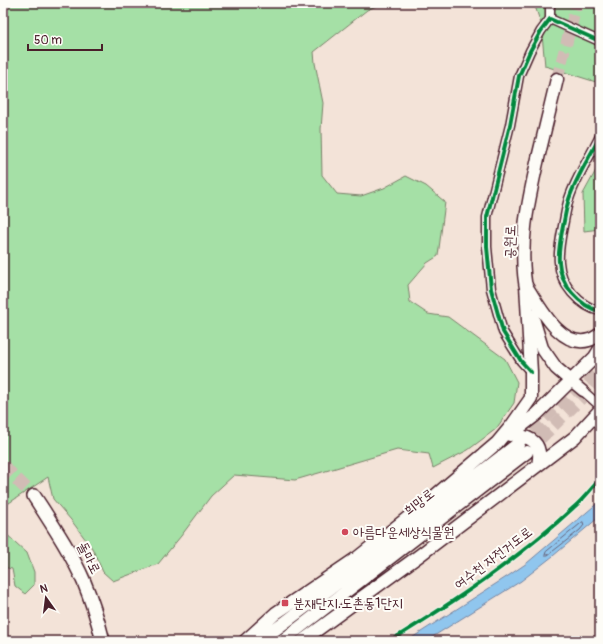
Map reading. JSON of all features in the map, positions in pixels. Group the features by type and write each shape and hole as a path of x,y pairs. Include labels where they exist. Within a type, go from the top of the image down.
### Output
{"main road":[{"name":"공원로","path":"557,79 528,199 523,250 526,285 534,323 542,348 556,368 571,381"},
{"path":"245,641 276,613 357,558 497,443 512,425 531,398 526,285"},
{"path":"526,285 546,316 560,333 578,342 590,340 600,334"},
{"path":"519,443 537,414 595,357 600,349"},
{"path":"302,641 420,555 575,437 600,410"},
{"path":"464,471 519,443 524,436 531,439 537,445 540,456 538,465"},
{"name":"희망로","path":"260,641 519,443"},
{"name":"희망로","path":"282,641 519,443"},
{"name":"돌마로","path":"34,496 63,542 84,581 98,619 103,641"}],"street":[{"path":"531,372 521,361 503,332 491,289 487,247 488,217 510,125 519,76 530,51 541,31 550,19 550,3"},
{"path":"550,19 600,42"},
{"path":"600,136 569,199 558,254 559,268 565,285 584,304 600,311"},
{"name":"공원로","path":"571,381 583,392"},
{"path":"583,392 600,406"}],"green space":[{"path":"3,3 383,3 367,10 314,52 323,103 321,129 322,175 337,194 361,196 384,188 406,176 426,186 445,202 438,256 427,263 408,285 410,302 428,314 448,317 505,359 517,382 514,403 496,429 468,450 433,468 429,454 397,450 295,480 234,475 211,496 158,564 113,581 103,572 92,548 53,499 48,477 3,507"},
{"path":"534,3 600,3 600,80 596,82 545,66 541,24"},
{"path":"600,163 600,229 584,231 583,194"},
{"path":"3,531 27,553 34,572 34,585 25,594 15,586 12,569 3,567"}],"water":[{"path":"600,501 600,515 598,518 521,581 426,641 407,641 527,563"}],"tunnel":[{"path":"557,79 577,3"},
{"path":"519,443 583,380 600,359"},
{"path":"528,451 592,388 600,378"},
{"path":"3,466 34,496"}],"cycle path":[{"path":"531,372 521,361 503,332 491,289 487,247 487,217 510,125 519,76 541,31 550,19 600,42"},
{"path":"600,136 579,175 569,199 561,235 559,253 560,269 566,285 584,304 600,311"},
{"name":"여수천 자전거도로","path":"390,641 438,611 507,563 577,505 600,479"}],"place":[{"name":"아름다운세상식물원","path":"345,532"},
{"name":"분재단지.도촌동1단지","path":"285,603"}]}
